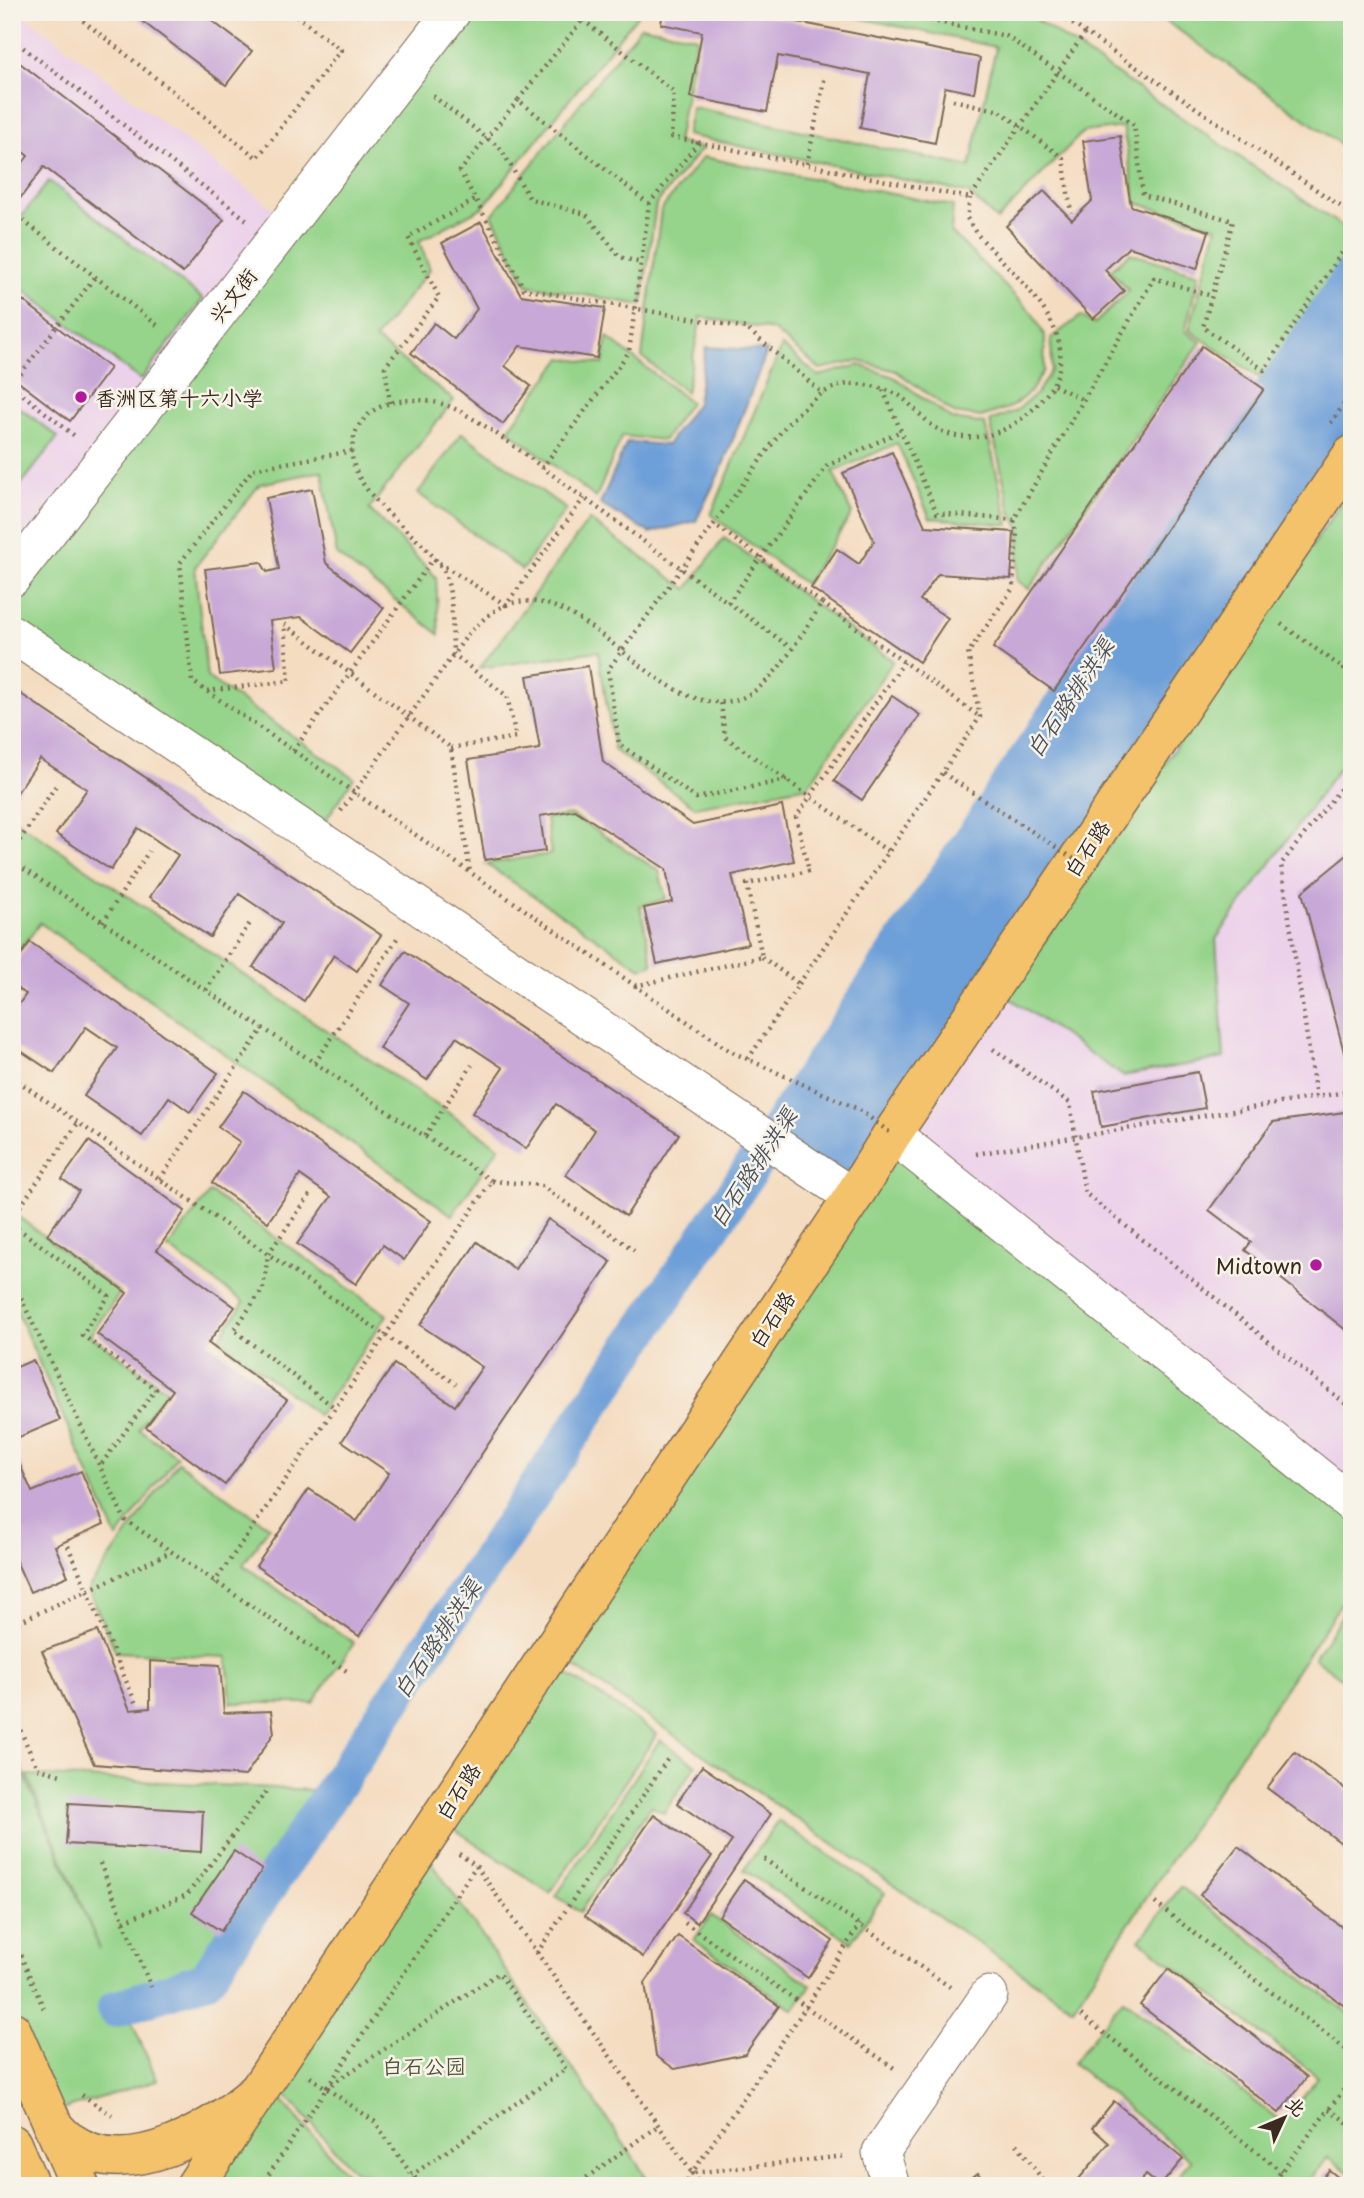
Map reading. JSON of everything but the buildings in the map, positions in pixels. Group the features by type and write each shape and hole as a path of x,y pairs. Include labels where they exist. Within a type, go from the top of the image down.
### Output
{"main road":[{"name":"白石路","path":"195,2186 430,1833 843,1191 892,1134 1352,455"},
{"path":"12,2031 80,2186"},
{"path":"53,2126 69,2141 85,2149 106,2155 125,2156 179,2144 228,2116 257,2092"},
{"path":"12,2144 30,2186"}],"street":[{"name":"兴文街","path":"12,578 452,12"},
{"path":"12,634 843,1191"},
{"path":"892,1134 1352,1504"},
{"path":"886,2169 924,2089 984,2001"}],"path":[{"path":"72,12 257,158 341,50 292,12"},
{"path":"589,12 460,171 524,289 746,328 824,394"},
{"path":"889,12 1006,36 1134,125 1143,195 1233,221 1203,327 1264,370 1352,237"},
{"path":"1055,12 1352,214"},
{"path":"583,20 674,92 671,137 970,198"},
{"path":"787,780 696,798 619,744 608,670 783,429 802,408 847,384 898,395 945,433 989,436 1012,425 1036,408 1054,385 1060,361 1059,339 1049,315 976,233 967,218 970,198 1085,33"},
{"path":"12,39 250,222"},
{"path":"405,73 500,149 530,199 586,214 620,257 641,263"},
{"path":"807,164 825,76"},
{"path":"518,100 649,204"},
{"path":"954,100 1000,111 1063,158 1072,213"},
{"path":"542,468 629,352 649,204 699,142"},
{"path":"390,403 385,367 439,297 408,237 475,200"},
{"path":"12,212 165,332"},
{"path":"80,439 12,386 95,277"},
{"path":"748,1059 981,717 968,653 1013,588 1017,531 1014,520 1154,278 1212,296"},
{"path":"1054,385 1083,400"},
{"path":"883,390 937,513 1014,520"},
{"path":"206,691 289,681 284,624 451,748 516,737 507,696 453,654 449,590 443,570 377,503 356,466 352,451 363,421 376,408 408,398 456,410 542,468 791,648"},
{"path":"728,603 827,466 901,431"},
{"path":"352,451 253,469 180,563 192,681 730,1051 858,1109 892,1134"},
{"path":"506,605 584,498"},
{"path":"714,524 981,717"},
{"path":"433,559 506,605"},
{"path":"293,751 433,559"},
{"path":"320,840 467,634 485,617 506,605 529,601 552,606 578,619 673,688 696,699 721,703 746,696 766,681 822,603"},
{"path":"1251,603 1344,668 1352,689"},
{"path":"1344,668 1352,657"},
{"path":"799,984 762,957 747,884 809,871 796,817 904,662"},
{"path":"721,703 724,737 889,852"},
{"path":"451,748 470,873"},
{"path":"943,773 1077,861"},
{"path":"1317,1097 1281,864 1352,774"},
{"path":"12,852 57,784"},
{"path":"103,922 149,851"},
{"path":"12,861 492,1181 540,1185 637,1252"},
{"path":"315,1063 418,907"},
{"path":"206,990 252,920"},
{"path":"635,986 762,957"},
{"path":"160,1180 263,1028"},
{"path":"964,1028 1070,1103 1085,1193 1352,1409"},
{"path":"425,1136 472,1065"},
{"path":"12,1077 456,1384"},
{"path":"927,1162 1352,1091"},
{"path":"12,1217 78,1123"},
{"path":"214,1583 492,1181"},
{"path":"310,1195 268,1254 263,1289 234,1330 335,1408"},
{"path":"12,1224 109,1296 82,1335 156,1389 100,1467"},
{"path":"12,1279 125,1520 348,1672"},
{"path":"68,1546 136,1704"},
{"path":"12,1625 170,1552"},
{"path":"12,1711 37,1768 64,1776"},
{"path":"537,1953 669,1757"},
{"path":"124,1921 187,1895 269,1788"},
{"path":"430,1833 476,1866 701,2186"},
{"path":"764,1859 860,1924 984,2001"},
{"path":"100,1863 151,1987"},
{"path":"261,2186 476,1866"},
{"path":"1155,1903 1352,2054"},
{"path":"685,1923 924,2089"},
{"path":"683,2186 860,1924"},
{"path":"326,2088 499,1973 566,2069 412,2175"},
{"path":"1081,2015 1281,2171"},
{"path":"280,2057 374,2121 412,2175 424,2186"},
{"path":"1270,2186 1352,2079"},
{"path":"1329,2109 1352,2126"},
{"path":"575,2186 659,2125"},
{"path":"1017,2144 1047,2186"},
{"path":"692,2173 886,2169"}],"shaded area":[{"name":"香洲区第十六小学","path":"12,12 20,12 288,220 12,573"},
{"path":"1352,459 1352,1501 895,1134"}],"green space":[{"path":"467,12 640,12 483,207 419,241 430,269 375,339 454,400 369,509 436,577 439,634 337,555 322,471 260,484 195,567 207,677 354,778 319,830 12,621 12,591"},
{"path":"831,12 1025,12 1352,233 1352,252 1266,382 1189,330 1217,227 1136,203 1123,127 1083,132 997,220 968,193 686,135 692,107 970,167 996,47"},
{"path":"1153,12 1352,12 1352,152"},
{"path":"641,26 697,37 677,142 702,148 656,204 642,305 527,285 492,215"},
{"path":"703,157 953,206 951,232 1033,314 1045,337 1044,370 1031,391 1011,407 981,417 954,413 896,371 859,361 820,369 773,330 701,317 686,392 642,357 661,210"},
{"path":"49,181 203,299 141,380 12,281 12,229"},
{"path":"1130,253 1199,274 1185,331 1201,342 1029,589 1017,580 1020,530 1011,512 990,421 1016,411 1037,393 1052,369 1051,338 1081,316 1094,324 1129,291 1110,270"},
{"path":"607,337 690,402 664,440 622,436 596,498 508,430 562,358 603,364"},
{"path":"782,346 819,376 859,365 894,377 952,419 985,424 1009,525 930,518 897,443 833,472 852,514 805,584 711,515"},
{"path":"12,402 58,437 12,496"},
{"path":"462,433 566,509 522,570 418,493"},
{"path":"1352,487 1352,756 1343,762 1216,939 1224,1058 1123,1076 1007,996"},
{"path":"589,520 687,589 724,538 893,661 808,786 695,807 614,750 598,651 480,668"},
{"path":"572,815 659,871 666,899 640,906 653,964 641,968 486,864 551,854 546,818"},
{"path":"12,818 499,1147 452,1215 40,923 12,961"},
{"path":"892,1139 1352,1507 1352,1587 1073,2008 553,1652"},
{"path":"210,1192 387,1315 318,1415 219,1339 244,1302 168,1248"},
{"path":"12,1212 120,1293 90,1335 167,1390 139,1429 177,1456 117,1538 12,1301"},
{"path":"178,1462 269,1527 243,1565 354,1643 313,1703 231,1703 227,1657 116,1652 88,1589"},
{"path":"1352,1600 1352,1686 1314,1658"},
{"path":"554,1665 657,1734 550,1893 447,1824"},
{"path":"660,1740 696,1765 664,1813 651,1806 580,1912 556,1896"},
{"path":"12,1747 100,1949 27,1775 330,1791 206,1978 124,2004 157,2080 52,2113 12,2021"},
{"path":"778,1821 885,1893 851,1942 744,1870"},
{"name":"白石公园","path":"422,1848 647,2178 641,2186 399,2186 353,2170 270,2077"},
{"path":"1181,1887 1352,2016 1352,2175 1328,2157 1306,2186 1194,2186 1179,2174 1191,2160 1073,2063 1123,1999 1282,2122 1318,2077 1140,1940"},
{"path":"711,1915 811,1985 794,2010 694,1940"},
{"path":"269,2086 347,2174 382,2186 204,2186"}],"water":[{"path":"1352,278 1352,454 852,1196 770,1142"},
{"path":"706,347 767,351 723,465 696,521 650,533 600,504 627,442 667,445 697,403"}],"waterway":[{"name":"白石路排洪渠","path":"115,2009 206,1979 1352,275"}],"place":[{"name":"香洲区第十六小学","path":"81,397"},
{"name":"Midtown","path":"1316,1265"}]}
